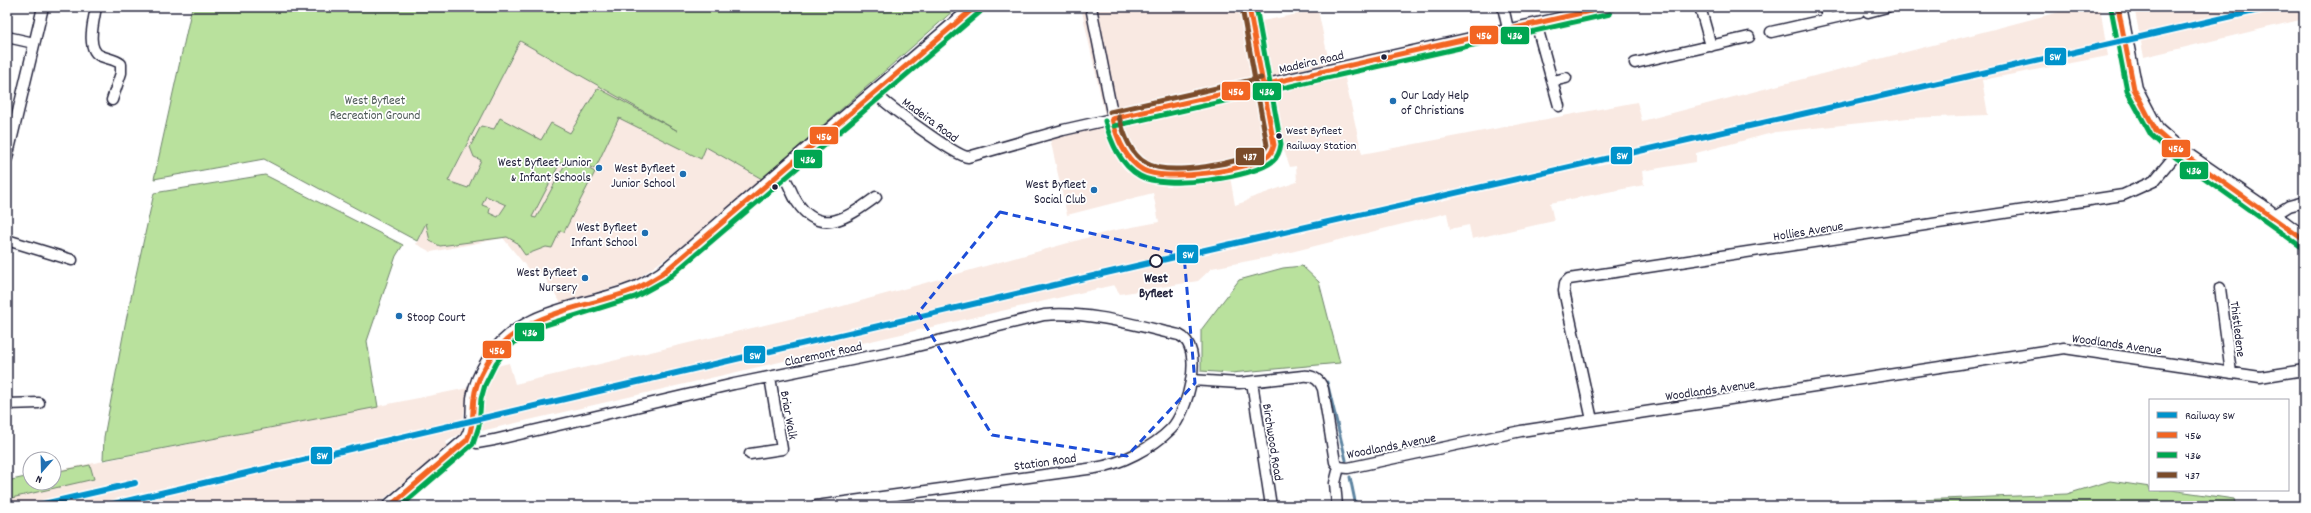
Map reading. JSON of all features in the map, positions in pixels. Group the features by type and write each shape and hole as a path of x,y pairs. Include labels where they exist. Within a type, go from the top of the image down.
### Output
{"main road":[{"path":"2118,7 2126,58 2134,89 2143,109 2156,131 2179,151 2273,216 2304,240"}],"street":[{"path":"7,158 43,7"},
{"path":"96,7 92,41 94,50 99,56 117,61 121,64 121,73 112,100"},
{"path":"390,506 467,440 473,425 474,397 479,382 491,358 505,341 525,327 550,315 632,290 651,281 699,243 975,7"},
{"path":"1091,7 1116,133 1125,151 1144,171 1169,176 1232,167 1262,159 1273,150 1274,145 1249,7"},
{"path":"1503,7 1508,29"},
{"name":"Madeira Road","path":"874,93 963,156 972,156 1063,130 1608,7"},
{"path":"1700,7 1711,46"},
{"path":"1825,7 1827,19"},
{"path":"1771,32 1887,7"},
{"path":"1536,23 1559,106"},
{"path":"7,37 34,43"},
{"path":"1635,63 1749,37"},
{"path":"1553,81 1566,78"},
{"name":"Hollies Avenue","path":"1592,420 1564,291 1565,283 1568,280 2124,194 2154,181 2179,151"},
{"path":"781,173 797,202 807,215 819,220 830,222 839,220 867,209 876,197"},
{"path":"2273,216 2289,206 2304,202"},
{"path":"7,240 72,260"},
{"name":"Thistledene","path":"2220,288 2231,373"},
{"name":"Claremont Road","path":"467,440 477,443 494,440 905,348 1044,315 1067,313 1102,318 1184,338"},
{"name":"Station Road","path":"816,506 887,501 1095,468 1117,462 1159,439 1176,424 1184,407 1191,380 1191,348 1184,338"},
{"name":"Woodlands Avenue","path":"1191,380 1252,382 1307,375 1319,382 1323,389 1334,460 1339,467 1353,468 1521,432 1592,420 2064,348 2264,377 2304,370"},
{"name":"Briar Walk","path":"750,454 782,449 770,377"},
{"name":"Birchwood Road","path":"1252,382 1270,506"},
{"path":"7,404 39,403"},
{"path":"1337,506 1335,483 1339,467"}],"highlighted area":[{"path":"1000,212 1184,255 1195,383 1127,456 992,435 918,313"}],"shaded area":[{"path":"1081,7 1254,7 1257,22 1318,10 1332,76 1344,74 1362,154 1637,102 1642,121 2078,7 2100,7 2108,56 1982,80 1988,115 1908,118 1776,132 1696,153 1696,162 1642,171 1644,185 1550,203 1554,221 1472,239 1469,225 1450,229 1447,213 1279,255 1212,268 1198,281 1120,294 1114,285 481,431 485,391 493,367 509,363 515,384 832,309 1111,231 1159,222 1153,193 1067,215 1049,134 1106,120","holes":["1284,150 1290,167 1296,166 1297,182 1235,205 1227,160 1243,157 1244,159"]},
{"path":"2134,7 2304,7 2304,19 2144,57"},
{"name":"West Byfleet Junior & Infant Schools","path":"520,41 762,179 673,253 634,281 561,303 541,272 533,275 503,238 431,252 416,244"},
{"path":"468,388 461,433 446,442 448,446 375,506 7,506 7,482 22,482 22,491 62,491 62,469"}],"green space":[{"name":"West Byfleet Recreation Ground","path":"192,7 951,7 954,10 762,179 706,147 701,159 619,118 595,169 571,159 560,163 532,217 536,218 564,166 575,162 595,172 564,232 560,231 552,248 546,247 525,255 516,242 507,237 440,246 430,241 426,223 417,241 264,159 154,179","holes":["520,41 678,131 598,88 570,133 551,123 541,140 500,118 494,129 481,126 470,147 474,157 481,160 468,188 448,181","486,196 506,205 498,217 489,213 490,208 482,205"]},
{"path":"265,175 403,245 396,256 367,341 378,407 103,460 104,437 125,325 154,193"},
{"path":"1302,266 1319,282 1340,363 1231,373 1201,371 1201,330 1239,280 1283,268"},
{"path":"90,465 94,479 62,486 62,470"},
{"path":"22,478 22,491 42,491 7,499 7,481"},
{"path":"2110,481 2149,487 2149,491 2178,491 2234,499 2236,506 1837,506 1867,502 2067,494"}],"waterway":[{"path":"1327,382 1346,460"},
{"path":"1350,477 1356,506"}],"rail line":[{"name":"SW","path":"105,506 1192,253 2272,7"},
{"name":"SW","path":"35,506 135,483"}],"transit line":[{"name":"456","path":"390,506 467,440 472,425 475,394 480,378 485,367 498,349 513,335 550,315 633,290 662,274 975,7"},
{"name":"456","path":"1112,119 1119,141 1131,160 1143,170 1154,173 1169,175 1206,173 1243,166 1268,156 1274,145 1249,7"},
{"name":"436","path":"1105,121 1113,145 1127,166 1140,176 1152,180 1187,182 1228,177 1263,167 1273,161 1278,154 1281,144 1256,7"},
{"name":"456","path":"1112,119 1608,7"},
{"name":"456","path":"2118,7 2134,89 2156,131 2179,151 2304,240"},
{"name":"437","path":"1119,117 1128,143 1132,149 1140,159 1157,167 1171,169 1205,167 1223,164 1254,155 1264,150 1267,145 1242,8"},
{"name":"436","path":"2111,8 2127,91 2151,135 2175,157 2300,246"},
{"name":"436","path":"401,506 473,444 479,426 481,399 485,385 496,363 508,348 522,336 539,327 635,297 666,280 980,12"},
{"name":"436","path":"1114,126 1610,14"},
{"name":"437","path":"1110,112 1261,78"}],"place":[{"name":"Our Lady Help of Christians","path":"1393,101"},
{"name":"West Byfleet Railway Station","path":"1279,136"},
{"name":"West Byfleet Junior & Infant Schools","path":"599,168"},
{"name":"West Byfleet Junior School","path":"683,174"},
{"name":"West Byfleet Social Club","path":"1094,190"},
{"name":"West Byfleet Infant School","path":"645,233"},
{"name":"West Byfleet","path":"1156,261"},
{"name":"West Byfleet Nursery","path":"585,278"},
{"name":"Stoop Court","path":"399,316"}]}
